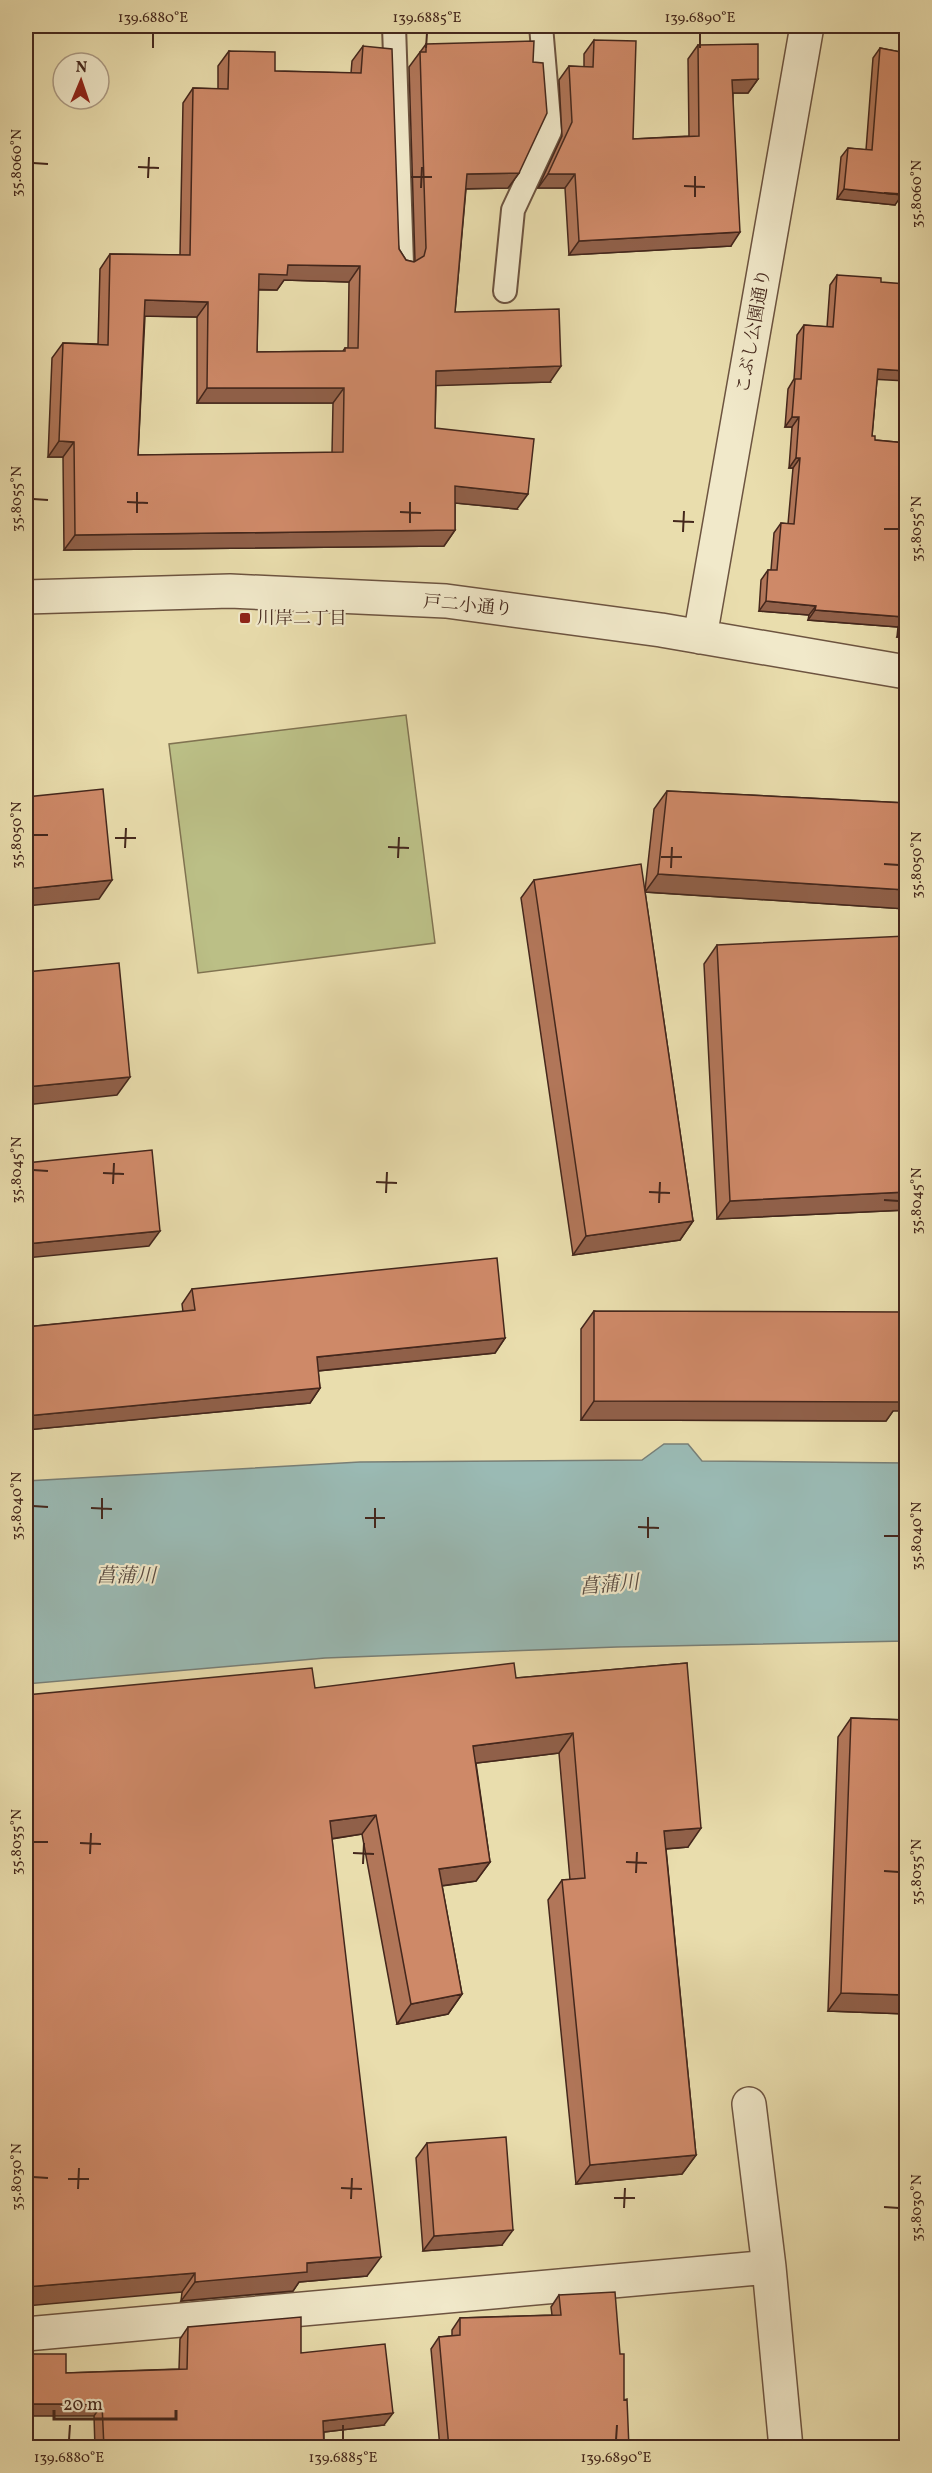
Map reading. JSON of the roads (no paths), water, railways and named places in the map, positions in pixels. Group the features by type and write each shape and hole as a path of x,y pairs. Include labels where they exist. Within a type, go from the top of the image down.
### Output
{"street":[{"name":"こぶし公園通り","path":"700,637 807,26"},
{"name":"戸二小通り","path":"26,592 230,591 446,602 548,613 906,672"},
{"path":"749,2104 769,2268 786,2448"},
{"path":"26,2334 769,2268"}],"lane":[{"path":"394,26 402,264"},
{"path":"505,291 513,210 550,131 542,26"}],"water":[{"name":"菖蒲川","path":"664,1444 688,1444 702,1461 906,1463 906,1641 617,1647 325,1658 26,1684 26,1481 360,1462 642,1460"}],"place":[{"name":"川岸二丁目","path":"245,618"}]}
